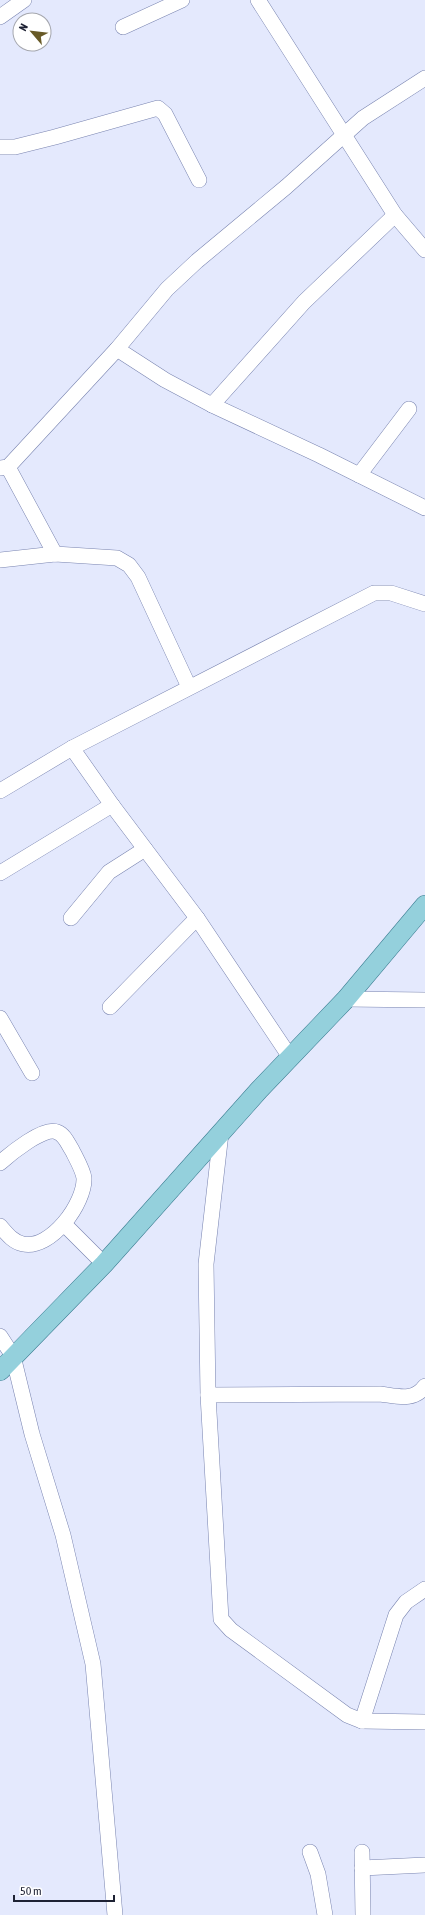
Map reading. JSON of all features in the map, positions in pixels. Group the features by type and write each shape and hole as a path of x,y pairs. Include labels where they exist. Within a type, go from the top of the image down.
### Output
{"main road":[{"path":"0,1371 104,1264 290,1057 346,999 425,905"}],"street":[{"path":"0,17 24,0"},
{"path":"123,27 182,0"},
{"path":"258,0 395,215 425,250"},
{"path":"55,554 4,468 117,349 167,289 197,260 286,187 363,118 425,78"},
{"path":"0,147 15,147 158,108 165,114 199,180"},
{"path":"212,406 304,302 395,215"},
{"path":"117,349 165,380 212,406 319,455 425,508"},
{"path":"358,475 409,409"},
{"path":"0,560 55,554 117,558 130,565 138,577 189,687"},
{"path":"0,790 72,748 374,593 391,593 425,604"},
{"path":"72,748 112,806 197,918 290,1057"},
{"path":"0,873 112,806"},
{"path":"72,918 109,872 145,849"},
{"path":"110,1007 197,918"},
{"path":"346,999 425,1000"},
{"path":"0,1018 32,1073"},
{"path":"0,1163 48,1130 56,1131 64,1136 84,1177 82,1192 75,1208 64,1224 49,1236 34,1244 24,1245 11,1239 0,1226"},
{"path":"221,1133 206,1264 208,1395 221,1619 231,1630 347,1715 362,1721 425,1722"},
{"path":"64,1224 104,1264"},
{"path":"0,1336 13,1356 32,1434 64,1535 93,1664 115,1915"},
{"path":"208,1395 380,1394 406,1397 414,1396 425,1386"},
{"path":"362,1721 396,1615 406,1602 425,1589"},
{"path":"310,1852 318,1874 325,1915"},
{"path":"362,1852 363,1915"},
{"path":"362,1868 425,1865"}]}
